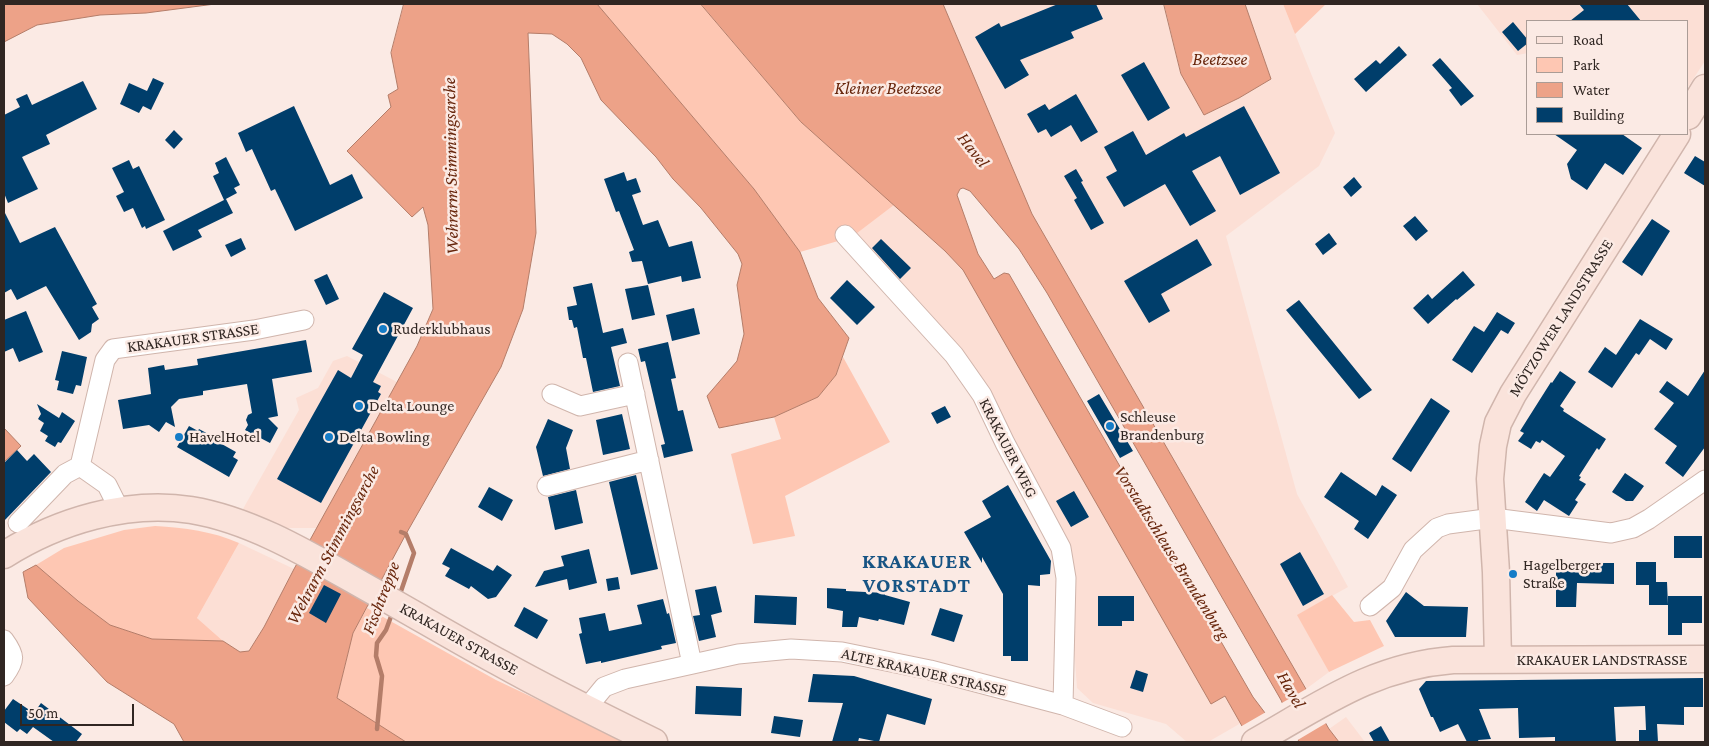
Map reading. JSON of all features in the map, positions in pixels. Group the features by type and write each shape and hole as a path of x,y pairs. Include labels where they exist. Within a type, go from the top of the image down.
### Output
{"main road":[{"path":"1689,114 1705,88"},
{"name":"MÖTZOWER LANDSTRASSE","path":"1498,660 1490,480 1493,446 1498,423 1513,394 1676,135"},
{"name":"KRAKAUER STRASSE","path":"4,555 21,544 66,524 120,511 157,508 190,510 216,515 289,545 501,664 654,742"},
{"name":"KRAKAUER LANDSTRASSE","path":"1498,660 1705,659"},
{"path":"1255,742 1352,687 1382,674 1428,662 1498,660"}],"street":[{"name":"KRAKAUER WEG","path":"845,234 954,355 982,395 1005,443 1061,548 1066,578 1063,705"},
{"name":"KRAKAUER STRASSE","path":"80,466 105,360 113,349 259,329 304,320"},
{"path":"628,363 692,664"},
{"path":"552,394 580,406 635,394"},
{"path":"547,486 649,460"},
{"path":"18,523 65,474 80,466 107,485 120,511"},
{"path":"1370,606 1392,588 1414,550 1437,528 1448,524 1493,518 1611,533 1633,528 1649,519 1705,480"},
{"path":"4,640 14,659 4,676"},
{"name":"ALTE KRAKAUER STRASSE","path":"586,708 604,688 618,682 738,654 790,649 842,652 930,670 1063,705 1122,727"}],"shaded area":[{"path":"943,4 1164,4 1181,74 1204,115 1239,98 1271,79 1245,4 1283,4 1335,133 1319,166 1226,236 1297,494 1348,587 1298,615 1329,672 1306,689 1032,214"},
{"path":"1477,4 1705,4 1705,61 1689,85 1689,20 1526,20 1526,53 1517,55"},
{"path":"894,205 963,270 1211,704 1225,696 1241,723 1208,742 1187,742 1166,724 1093,703 1077,688 1069,578 976,378 852,237"},
{"path":"347,356 397,382 317,528 273,528 239,516 299,410 296,398 318,388 333,361"},
{"path":"239,543 294,569 264,627 248,652 240,652 223,641 197,618"},
{"path":"1346,717 1365,742 1339,742 1329,729"}],"green space":[{"path":"597,4 701,4 801,122 894,205 852,237 800,252 754,189"},
{"path":"1283,4 1326,4 1295,34"},
{"path":"843,357 890,442 785,496 795,536 753,544 731,454 781,439 774,417 818,397 836,375"},
{"path":"155,526 198,531 239,543 197,618 223,641 152,639 110,625 78,601 36,565 64,548 124,530"},
{"path":"1332,595 1354,622 1370,620 1384,646 1329,672 1297,615"},
{"path":"367,608 496,680 627,742 406,742 337,699 353,633"}],"water":[{"path":"4,4 215,4 146,13 100,15 37,25 4,42"},
{"name":"Wehrarm Stimmingsarche","path":"404,4 597,4 754,189 800,252 818,298 849,338 836,375 818,397 774,417 719,428 707,396 737,361 744,334 737,285 742,264 738,254 656,157 601,100 581,58 567,44 552,34 528,33 536,233 523,309 501,367 406,534 353,633 337,698 406,742 184,742 174,724 107,682 28,598 23,572 36,565 78,601 110,625 152,639 223,641 240,652 249,651 264,627 417,346 433,309 428,225 423,207 412,217 347,151 391,107 388,95 398,89 391,53"},
{"path":"701,4 943,4 1032,214 1329,729 1339,742 1299,742 1281,700 1047,293 1019,249 970,191 963,188 960,189 957,195 978,254 994,279 1004,273 1009,274 1253,697 1287,742 1251,742 1225,696 1211,704 963,270 945,251 801,122"},
{"name":"Beetzsee","path":"1164,4 1245,4 1271,79 1239,98 1204,115 1181,74"},
{"path":"4,428 21,446 4,462"}],"pier":[{"path":"1308,688 1328,722 1296,741 1280,704"},
{"path":"1266,712 1289,742 1249,742 1240,727"}],"building":[{"path":"1058,4 1096,4 1103,19 1071,32 1074,38 1020,60 1029,75 1005,89 975,37 999,23 1001,27"},
{"path":"1579,4 1627,4 1640,20 1571,20 1584,10"},
{"path":"1513,22 1526,38 1526,45 1518,51 1502,32"},
{"path":"1399,46 1407,55 1366,92 1354,79 1376,60 1380,64"},
{"path":"1440,58 1474,96 1461,106 1449,90 1452,88 1432,65"},
{"path":"1144,62 1170,108 1148,121 1121,75"},
{"path":"153,78 164,83 151,110 143,106 139,113 120,104 129,83 147,91"},
{"path":"83,81 97,109 46,135 50,144 22,157 38,189 8,203 4,193 4,115 20,107 16,99 27,94 32,105"},
{"path":"1076,94 1098,132 1081,142 1071,125 1051,137 1046,129 1038,133 1027,114 1045,104 1049,110"},
{"path":"294,106 330,185 352,174 363,198 295,231 275,189 271,191 252,149 246,152 238,133"},
{"path":"1244,106 1280,173 1240,195 1220,156 1192,171 1216,211 1190,226 1165,184 1124,207 1106,177 1117,171 1104,147 1133,131 1146,155 1184,133 1186,137"},
{"path":"174,130 183,139 174,149 165,140"},
{"path":"1555,135 1623,135 1642,148 1623,175 1605,163 1587,190 1571,179 1567,164 1577,150"},
{"path":"1695,156 1705,162 1705,186 1684,173"},
{"path":"226,157 240,185 234,188 237,193 224,200 213,176 219,173 215,163"},
{"path":"129,160 133,169 139,166 165,220 146,229 145,226 142,228 133,208 124,212 116,196 124,192 112,168"},
{"path":"1076,169 1083,181 1081,182 1104,223 1091,230 1074,200 1077,198 1064,176"},
{"path":"624,172 627,181 636,178 641,192 632,195 643,225 658,220 669,247 692,241 701,278 682,282 681,276 648,284 642,261 632,262 629,252 634,250 619,211 616,212 604,179"},
{"path":"1354,177 1362,187 1351,197 1343,187"},
{"path":"226,199 233,213 198,230 202,237 173,251 163,231"},
{"path":"4,211 20,243 55,227 97,304 92,307 99,319 92,324 91,332 79,340 46,286 17,300 11,289 4,293"},
{"path":"1415,216 1428,231 1416,241 1403,226"},
{"path":"1652,219 1670,231 1642,276 1622,262"},
{"path":"1329,233 1337,244 1323,255 1315,244"},
{"path":"241,238 246,249 231,257 225,245"},
{"path":"881,239 911,268 900,279 872,248"},
{"path":"1197,239 1212,265 1161,294 1170,311 1149,323 1124,281"},
{"path":"1463,271 1475,285 1428,324 1413,308 1428,294 1432,299"},
{"path":"327,274 339,299 326,305 314,280"},
{"path":"847,280 875,307 857,325 830,298"},
{"path":"592,283 603,333 623,328 627,343 611,347 620,386 593,392 586,358 583,358 577,327 574,328 572,320 569,320 567,307 577,305 573,287"},
{"path":"648,285 655,315 632,320 625,289"},
{"name":"Delta Bowling","path":"384,292 413,308 373,382 381,386 378,392 381,394 321,503 277,479 338,370 351,378 363,355 352,349"},
{"path":"1299,300 1372,390 1359,399 1286,310"},
{"path":"694,308 700,334 672,341 666,315"},
{"path":"26,311 43,352 19,362 13,348 4,352 4,320"},
{"path":"1497,312 1515,323 1508,334 1501,330 1472,373 1452,360 1474,326 1484,332"},
{"path":"1640,319 1673,339 1666,350 1650,339 1639,355 1636,353 1612,388 1588,372 1605,347 1616,355"},
{"path":"306,340 312,372 272,379 278,416 268,418 278,428 270,443 245,430 248,425 246,420 248,415 252,413 247,384 203,391 203,395 179,399 171,407 175,427 166,422 159,432 149,425 123,429 118,400 151,394 148,368 164,365 165,370 198,365 197,359"},
{"path":"668,342 676,378 671,379 678,411 683,410 693,451 664,458 661,445 665,444 645,361 641,362 638,349"},
{"path":"62,351 87,357 81,386 76,385 73,394 57,390 59,381 55,380"},
{"path":"1705,370 1705,447 1683,477 1665,463 1677,446 1654,429 1674,403 1659,392 1667,381 1688,396"},
{"path":"1560,371 1576,382 1560,406 1564,409 1563,411 1606,439 1599,450 1597,448 1579,476 1581,477 1579,480 1586,484 1575,500 1578,502 1569,516 1544,500 1537,511 1525,502 1544,473 1550,477 1565,456 1542,440 1540,443 1536,441 1531,449 1518,441 1524,433 1520,431"},
{"name":"Schleuse Brandenburg","path":"1099,394 1133,451 1120,458 1087,401"},
{"path":"1431,398 1450,411 1411,472 1392,459"},
{"path":"37,404 59,418 62,412 75,421 61,443 58,442 55,447 45,441 48,436 40,431 44,423 38,419 41,414"},
{"path":"945,406 951,417 937,424 931,413"},
{"path":"622,414 630,449 603,455 596,420"},
{"path":"548,419 573,430 566,448 570,469 543,476 536,447"},
{"path":"189,426 212,436 211,438 236,452 233,457 238,460 229,477 177,447"},
{"path":"17,450 27,461 34,454 51,472 4,521 4,463"},
{"path":"1341,472 1376,496 1382,485 1397,495 1368,539 1354,529 1359,521 1324,497"},
{"path":"1625,473 1644,486 1633,501 1626,501 1612,492"},
{"path":"636,475 658,569 631,575 609,482"},
{"path":"1008,485 1051,561 1050,574 1040,575 1040,586 1028,585 1028,661 1011,661 1011,656 1003,656 1003,594 982,557 982,563 964,532 991,517 982,501"},
{"path":"489,487 513,500 502,521 478,507"},
{"path":"576,490 583,523 555,530 548,497"},
{"path":"1074,491 1089,517 1071,527 1056,501"},
{"path":"1674,536 1702,536 1702,558 1674,558"},
{"path":"451,548 493,571 497,565 512,575 496,597 488,599 471,586 469,589 445,576 450,568 442,564"},
{"path":"589,549 597,583 569,590 567,579 535,587 544,571 564,566 561,556"},
{"path":"1300,552 1324,594 1303,606 1280,564"},
{"path":"1636,562 1656,562 1656,582 1667,582 1668,605 1649,605 1649,585 1636,585"},
{"path":"1614,563 1614,584 1577,583 1576,607 1556,607 1556,564"},
{"path":"618,577 620,589 608,591 606,579"},
{"path":"324,585 341,594 326,623 309,613"},
{"path":"716,586 722,612 711,615 716,637 699,641 693,616 700,615 695,590"},
{"path":"827,588 885,593 885,595 910,602 904,625 879,619 878,621 859,617 857,627 842,627 843,611 827,608"},
{"path":"1406,592 1424,606 1468,607 1466,637 1395,637 1386,621"},
{"path":"755,595 797,597 796,625 754,623"},
{"path":"1098,596 1134,596 1134,621 1122,621 1122,626 1098,626"},
{"path":"1668,596 1702,596 1702,623 1682,623 1682,635 1668,635"},
{"path":"663,599 667,614 669,613 676,643 661,646 662,649 645,653 601,663 601,661 586,664 579,634 582,633 579,618 605,613 609,631 642,624 637,605"},
{"path":"524,607 548,620 537,639 514,626"},
{"path":"940,608 963,615 954,642 931,635"},
{"path":"1136,670 1148,674 1143,692 1130,688"},
{"path":"813,674 854,676 932,699 925,725 887,714 879,742 859,738 858,742 832,742 843,703 808,702"},
{"path":"1703,678 1703,707 1684,707 1684,725 1657,724 1658,742 1639,742 1639,730 1646,730 1645,706 1614,707 1616,742 1555,742 1555,737 1519,738 1518,708 1479,709 1491,739 1467,742 1458,724 1440,732 1433,717 1431,717 1419,689 1426,681"},
{"path":"696,686 742,688 741,716 695,714"},
{"path":"13,699 34,713 41,703 82,734 76,742 54,742 33,727 27,734 20,729 17,732 4,722 4,711"},
{"path":"774,716 803,720 800,737 771,733"},
{"path":"1381,726 1390,742 1374,742 1369,733"}],"waterway":[{"name":"Fischtreppe","path":"399,597 414,553 406,534 401,532"},
{"name":"Fischtreppe","path":"377,729 382,676 376,656 377,643 386,630 393,611"}],"place":[{"name":"Ruderklubhaus","path":"383,329"},
{"name":"Delta Lounge","path":"359,406"},
{"name":"Schleuse Brandenburg","path":"1110,426"},
{"name":"HavelHotel","path":"179,437"},
{"name":"Delta Bowling","path":"329,437"},
{"name":"Hagelberger Straße","path":"1513,574"}],"district":[{"name":"KRAKAUER VORSTADT","path":"917,574"}],"water label":[{"name":"Kleiner Beetzsee","path":"888,88"},
{"name":"Havel","path":"973,150"},
{"name":"Vorstadtschleuse Brandenburg","path":"1172,553"},
{"name":"Havel","path":"1291,690"}]}
